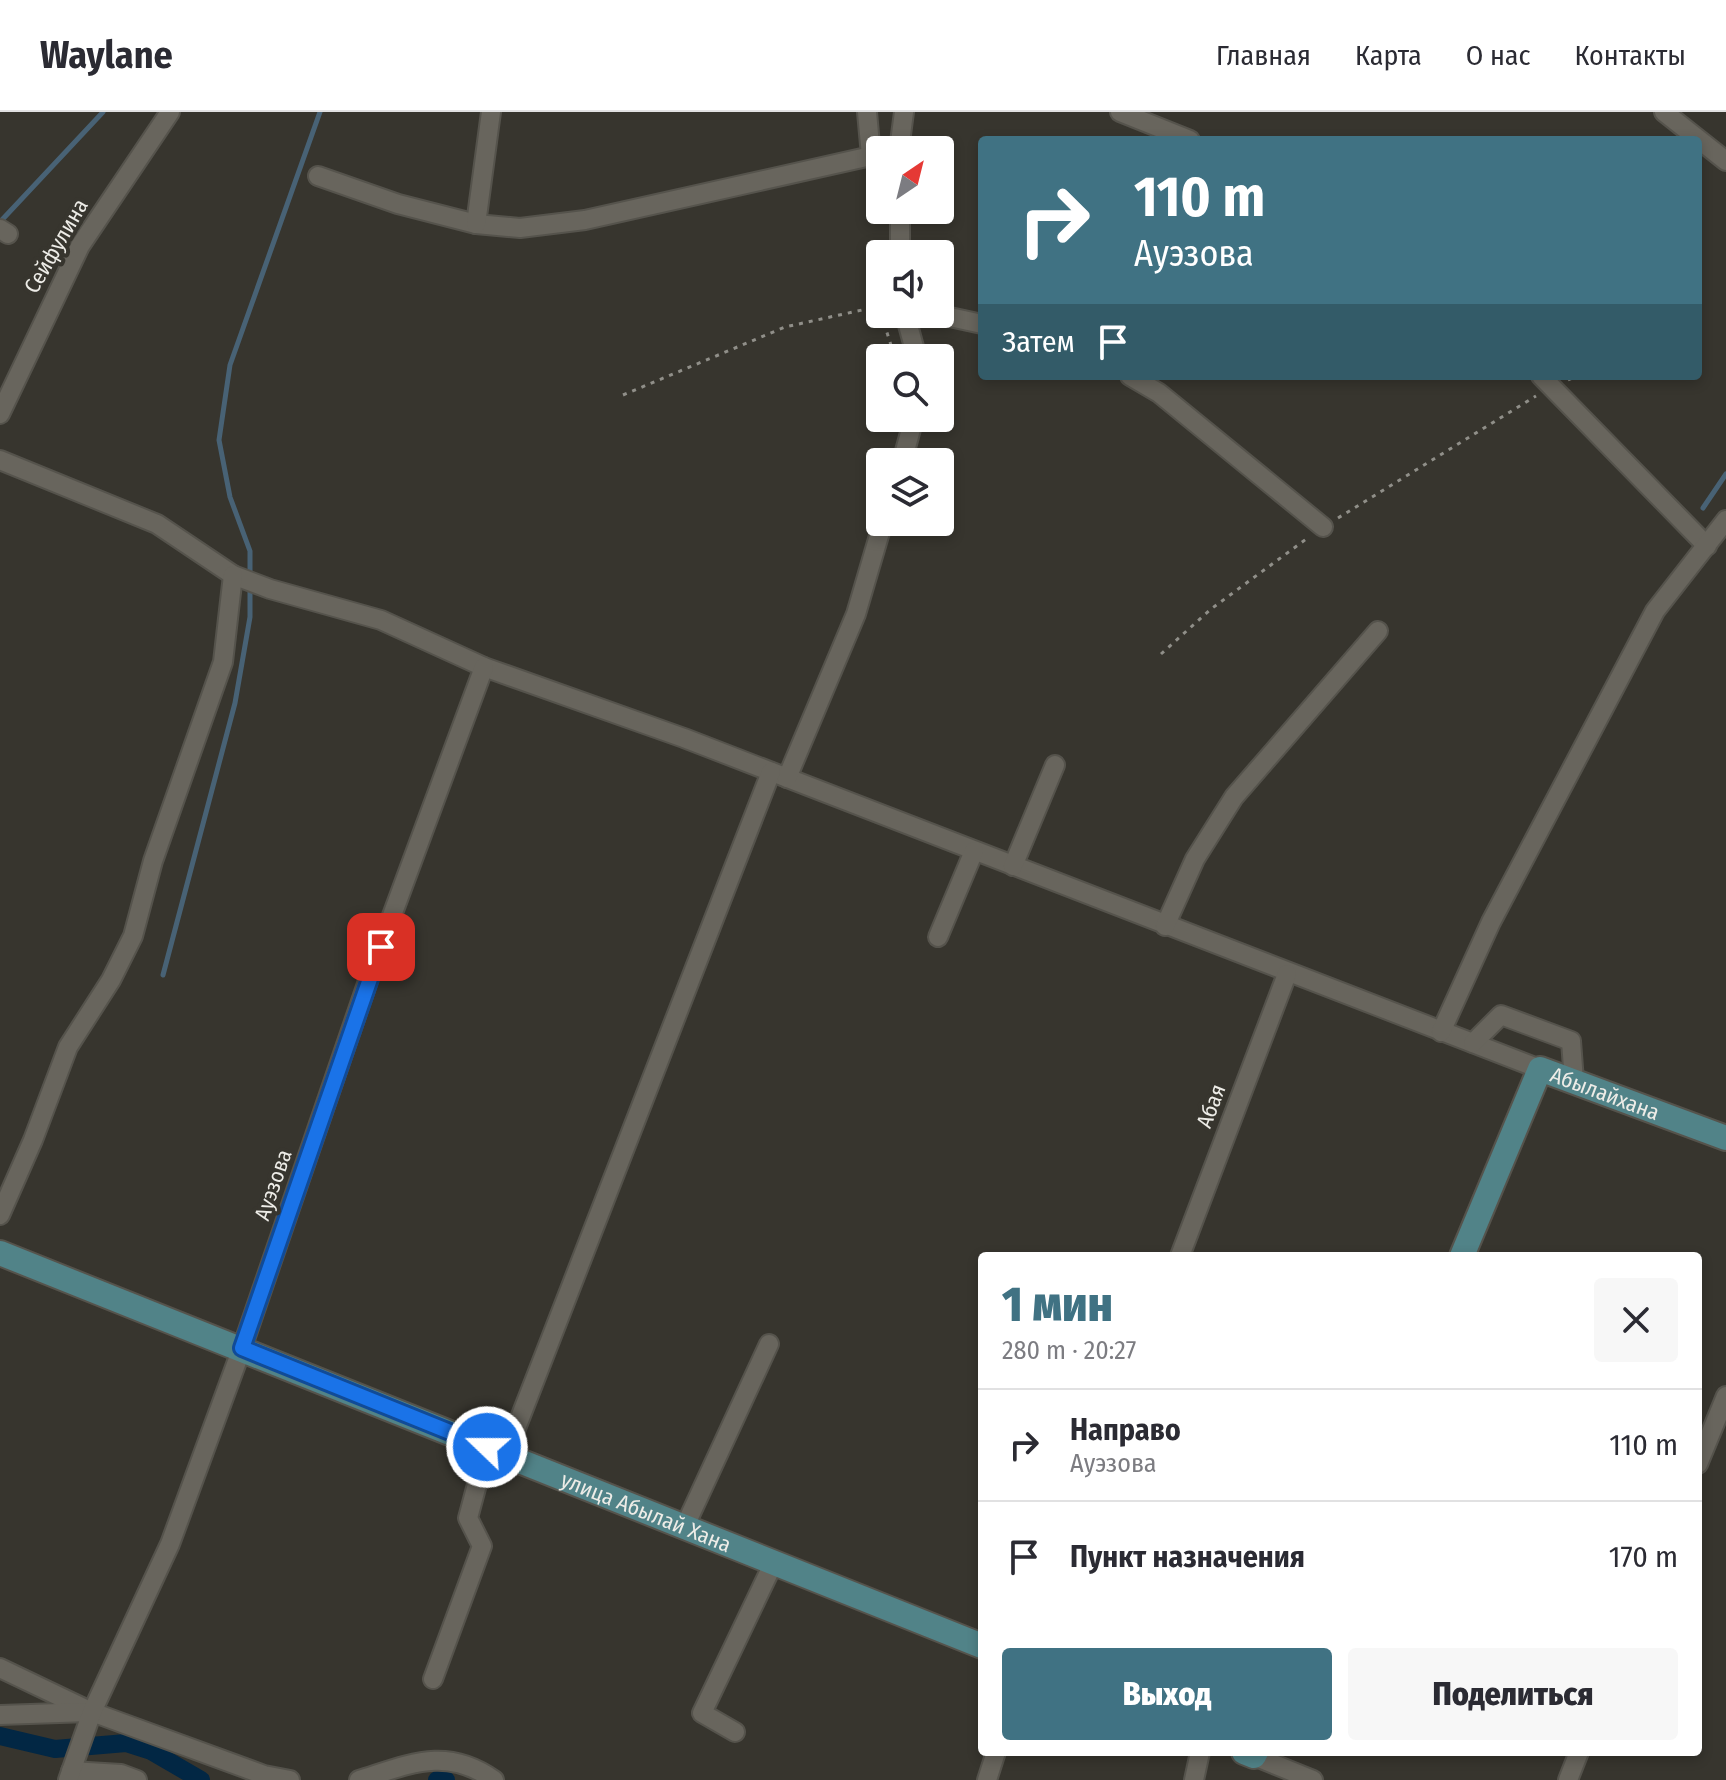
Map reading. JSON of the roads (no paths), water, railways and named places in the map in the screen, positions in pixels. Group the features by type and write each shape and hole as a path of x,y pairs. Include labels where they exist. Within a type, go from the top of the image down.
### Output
{"main road":[{"name":"Абылайхана","path":"1464,1252 1540,1069 1726,1138"},
{"name":"улица Абылай Хана","path":"0,1253 978,1644"}],"street":[{"name":"Сейфулина","path":"0,414 80,246 170,112"},
{"path":"476,224 491,112"},
{"path":"867,112 872,136"},
{"path":"900,136 904,112"},
{"path":"1120,112 1180,136"},
{"path":"1664,112 1694,136"},
{"path":"1702,142 1726,161"},
{"path":"318,176 398,204 476,224 520,228 585,220 866,157"},
{"path":"954,318 978,323"},
{"path":"1137,380 1159,393 1323,527"},
{"path":"1546,381 1707,546"},
{"path":"0,460 157,524 233,575 381,620 484,667 779,775 1287,974 1540,1069"},
{"path":"1441,1032 1491,922 1655,611 1726,520"},
{"path":"433,1679 482,1546 468,1518 779,775 856,614 879,536"},
{"path":"0,1215 33,1140 68,1047 111,980 133,936 153,861 223,662 233,575"},
{"path":"1165,926 1195,859 1234,797 1378,631"},
{"name":"Ауэзова","path":"70,1774 92,1712 170,1544 242,1348 370,975 484,667"},
{"path":"1013,866 1055,765"},
{"path":"938,937 974,851"},
{"name":"Абая","path":"1182,1252 1287,974"},
{"path":"1473,1043 1501,1015 1571,1041 1574,1081"},
{"path":"685,1526 769,1344"},
{"path":"1702,1454 1726,1396"},
{"path":"735,1732 702,1713 774,1562"},
{"path":"0,1668 92,1712 264,1775 290,1780"},
{"path":"0,1715 92,1712"},
{"path":"987,1780 995,1756"},
{"path":"1194,1780 1199,1756"},
{"path":"1258,1756 1313,1780"},
{"path":"1568,1780 1577,1756"},
{"path":"359,1780 422,1760 471,1764 494,1780"},
{"path":"70,1774 121,1774 137,1780"}],"waterway":[{"path":"0,222 103,112"},
{"path":"250,577 250,551 230,497 219,440 230,365 320,112"},
{"path":"1703,508 1726,474"},
{"path":"163,975 235,703 250,617 250,587"},
{"path":"0,1736 55,1749 126,1743 151,1751 201,1780"},
{"path":"437,1780 446,1780"}]}
